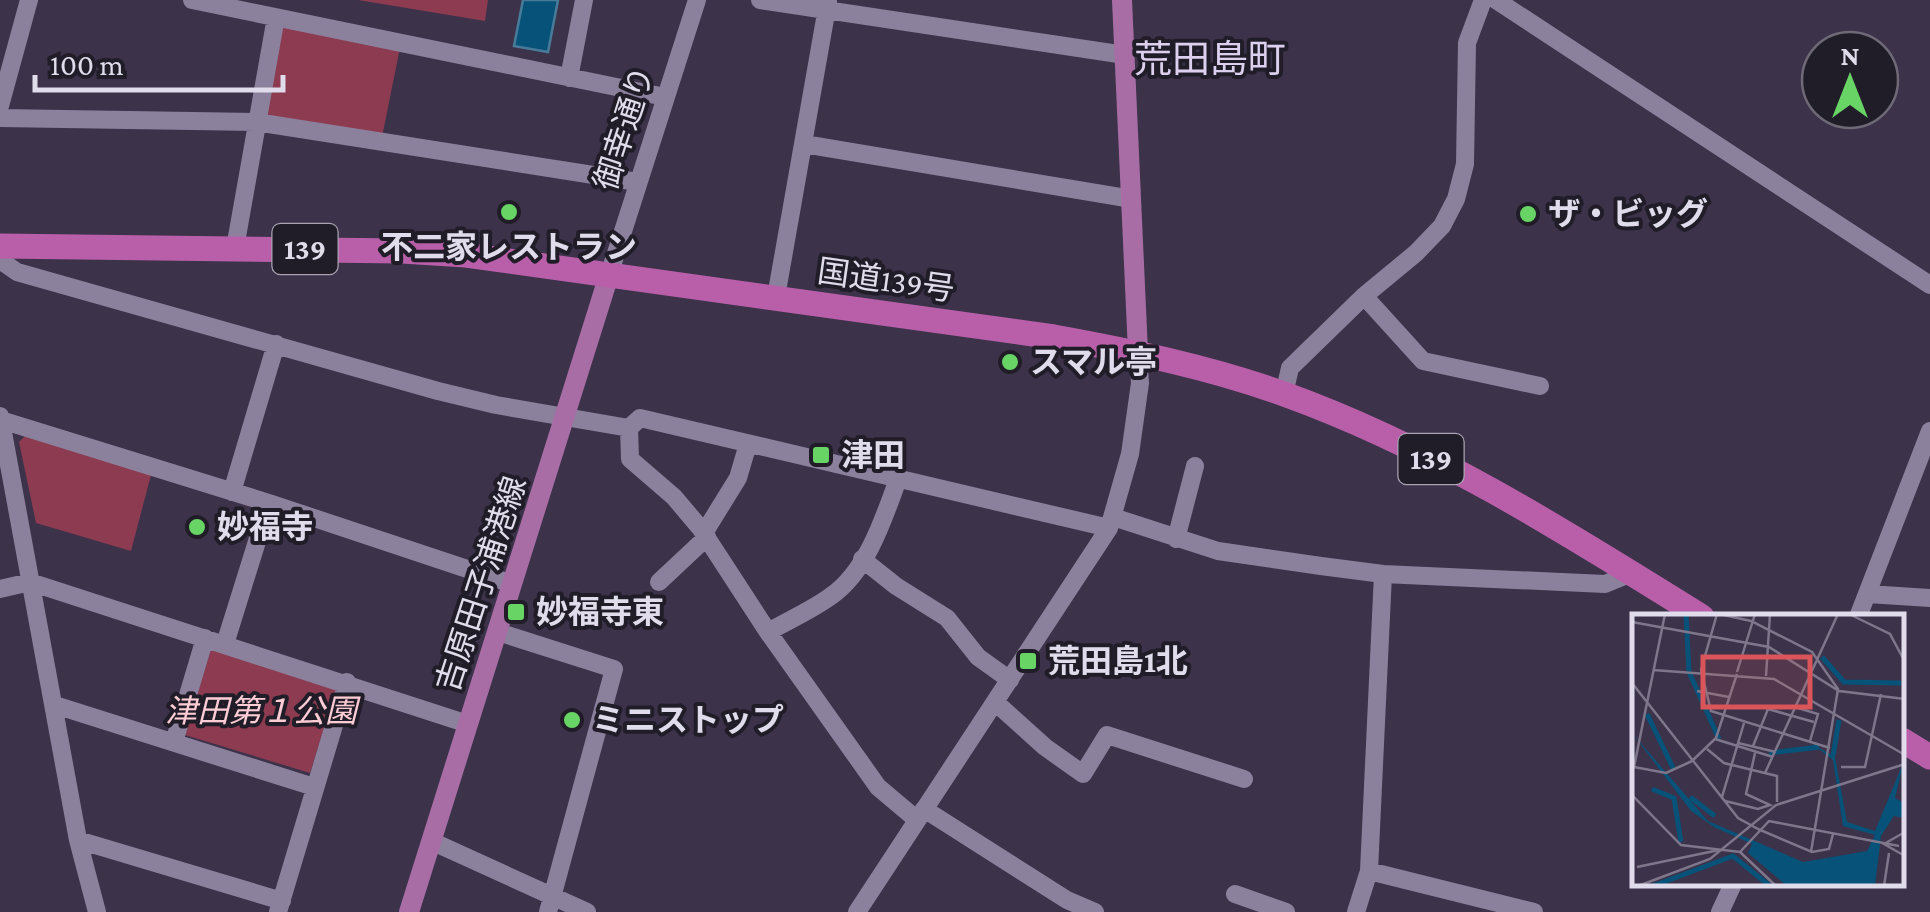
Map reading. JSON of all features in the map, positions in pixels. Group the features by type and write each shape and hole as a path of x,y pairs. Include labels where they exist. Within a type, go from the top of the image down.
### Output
{"highway":[{"name":"国道139号","path":"0,246 466,255 1054,336 1138,352 1284,394 1399,442 1697,614"},
{"path":"1905,742 1930,757"}],"main road":[{"path":"1122,0 1138,352"},
{"name":"吉原田子浦港線","path":"409,912 609,275"}],"street":[{"path":"0,106 29,0"},
{"path":"192,0 665,98"},
{"path":"569,78 584,0"},
{"name":"御幸通り","path":"609,275 697,0"},
{"path":"760,0 827,5 1126,55"},
{"path":"1284,394 1290,368 1364,296 1416,253 1442,226 1456,199 1465,164 1467,42 1483,0"},
{"path":"1496,0 1930,285"},
{"path":"776,297 827,5"},
{"path":"236,248 276,16"},
{"path":"0,118 256,122 638,182"},
{"path":"804,144 1132,199"},
{"path":"0,260 17,272 438,392 628,428"},
{"path":"1364,296 1423,361 1540,386"},
{"path":"232,492 276,344"},
{"path":"857,912 1111,522 1130,454 1140,383 1138,352"},
{"path":"96,912 78,840 0,418 512,584"},
{"path":"628,428 640,418 1111,522 1218,551 1384,574 1605,584 1632,574"},
{"path":"628,428 630,459 674,497 706,535 768,632 878,787 1067,900 1095,912"},
{"path":"1859,614 1930,431"},
{"path":"659,582 706,535 738,478 748,444"},
{"path":"1176,539 1195,466"},
{"path":"768,632 834,594 862,559 882,522 898,478"},
{"path":"225,644 269,503"},
{"path":"862,559 947,618 978,657 1010,680"},
{"path":"1356,912 1369,871 1384,574"},
{"path":"0,589 30,582 468,724"},
{"path":"1868,594 1930,598"},
{"path":"498,632 614,668 550,905"},
{"path":"174,742 205,638"},
{"path":"78,840 280,906 347,682"},
{"path":"995,702 1045,747 1083,774 1107,735 1244,779"},
{"path":"55,705 314,788"},
{"path":"431,841 550,905 586,912"},
{"path":"1369,871 1534,912"},
{"path":"1720,912 1732,887"},
{"path":"1235,894 1286,912"}],"green space":[{"path":"358,0 488,0 485,21"},
{"path":"280,23 401,43 382,137 260,119"},
{"path":"27,434 151,475 131,551 36,523 19,442"},
{"name":"津田第１公園","path":"211,649 337,687 310,773 185,735"}],"water":[{"path":"523,0 558,0 548,52 514,46"}],"place":[{"name":"不二家レストラン","path":"509,212"},
{"name":"ザ・ビッグ","path":"1528,214"},
{"name":"スマル亭","path":"1010,362"},
{"name":"津田","path":"821,455"},
{"name":"妙福寺","path":"197,527"},
{"name":"妙福寺東","path":"516,612"},
{"name":"荒田島1北","path":"1028,661"},
{"name":"ミニストップ","path":"572,720"}],"district":[{"name":"荒田島町","path":"1210,59"}]}
